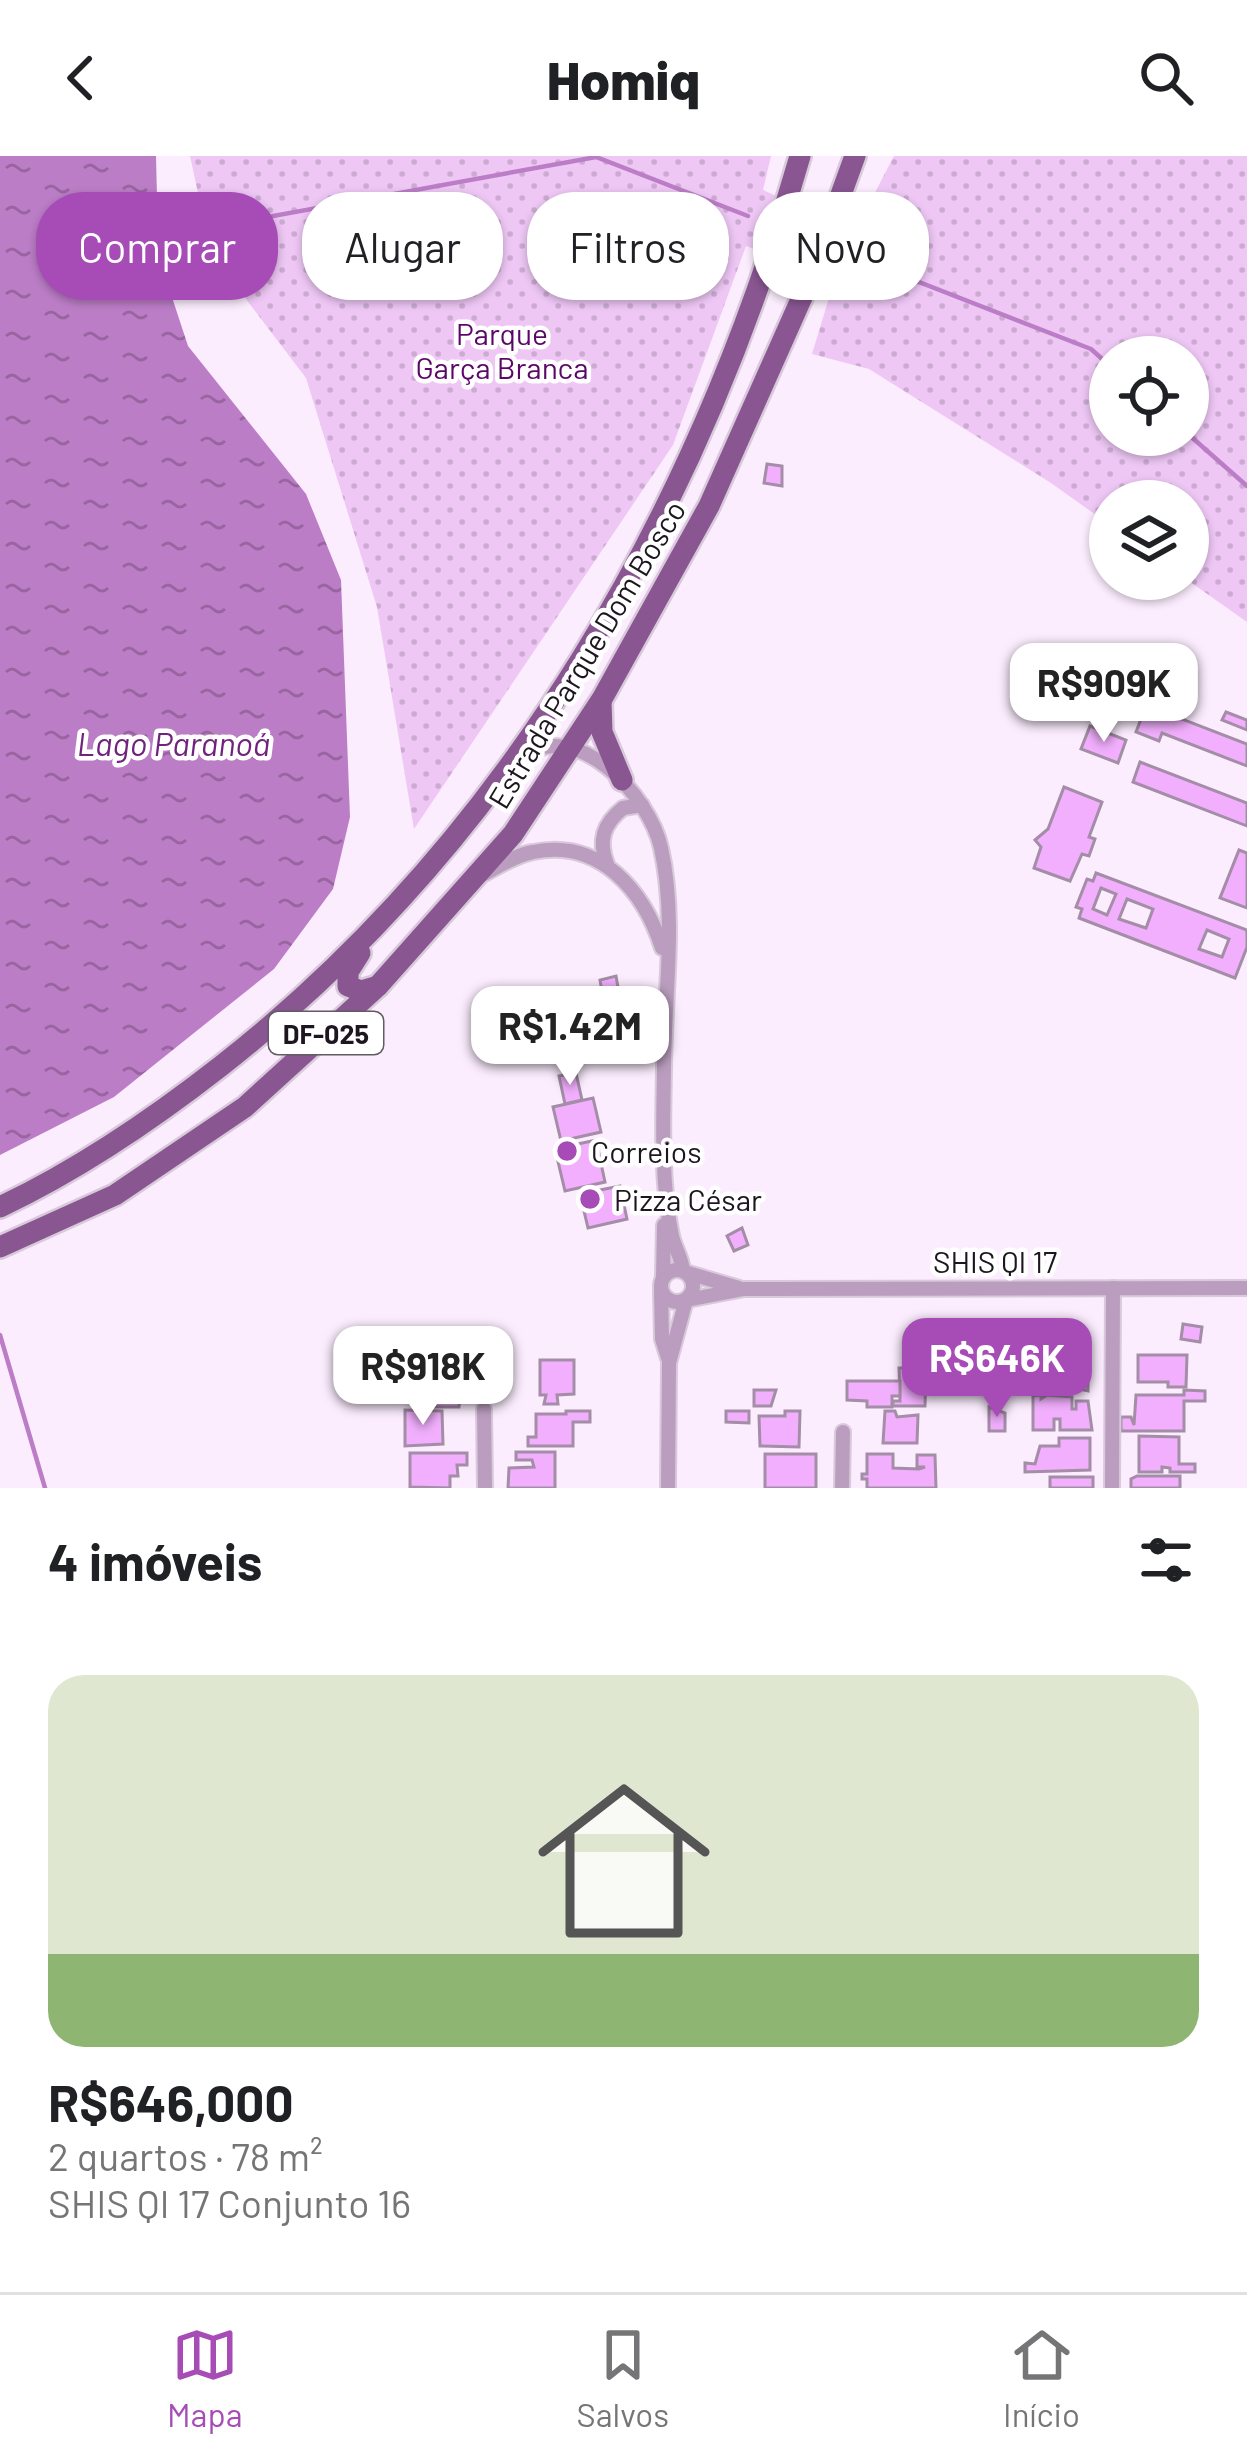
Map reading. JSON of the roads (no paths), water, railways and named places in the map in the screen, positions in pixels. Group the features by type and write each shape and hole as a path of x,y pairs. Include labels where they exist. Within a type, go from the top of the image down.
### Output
{"main road":[{"name":"Estrada Parque Dom Bosco","path":"0,1207 164,1111 270,1028 386,919 508,771 632,573 707,422 764,272 800,156"},
{"name":"Estrada Parque Dom Bosco","path":"7,1244 115,1195 245,1107 378,986 525,818 602,699 682,557 811,277 855,156"},
{"path":"650,538 650,551 659,563 682,557"},
{"path":"632,573 641,570 657,575 661,595"},
{"path":"602,699 602,732 622,780"},
{"path":"378,986 356,990 346,980 347,971 386,919"}],"street":[{"path":"508,771 534,750 572,747 622,780 653,822 663,860 668,1196 672,1236 694,1287 669,1363 668,1488"},
{"path":"642,805 623,808 607,828 601,849 652,918 666,962"},
{"path":"477,878 528,852 545,850 566,850 608,864"},
{"path":"668,1196 662,1340 669,1363"},
{"path":"662,1284 670,1272 686,1272"},
{"name":"SHIS QI 17","path":"686,1272 744,1289"},
{"path":"662,1284 671,1302 687,1300"},
{"path":"1112,1488 1113,1288"},
{"name":"SHIS QI 17","path":"687,1300 744,1289 1247,1288"},
{"path":"484,1409 484,1488"},
{"path":"842,1432 842,1488"}],"water":[{"name":"Lago Paranoá","path":"0,156 156,156 157,192 36,192 36,300 173,300 188,346 306,494 341,580 350,817 333,889 274,969 114,1097 0,1155"}],"waterway":[{"path":"278,215 596,157 748,216"},
{"path":"929,286 1089,348"},
{"path":"1209,453 1247,486"},
{"path":"0,1335 45,1488"}],"place":[{"name":"Correios","path":"567,1151"},
{"name":"Pizza César","path":"590,1199"}],"park label":[{"name":"Parque Garça Branca","path":"502,350"}]}
